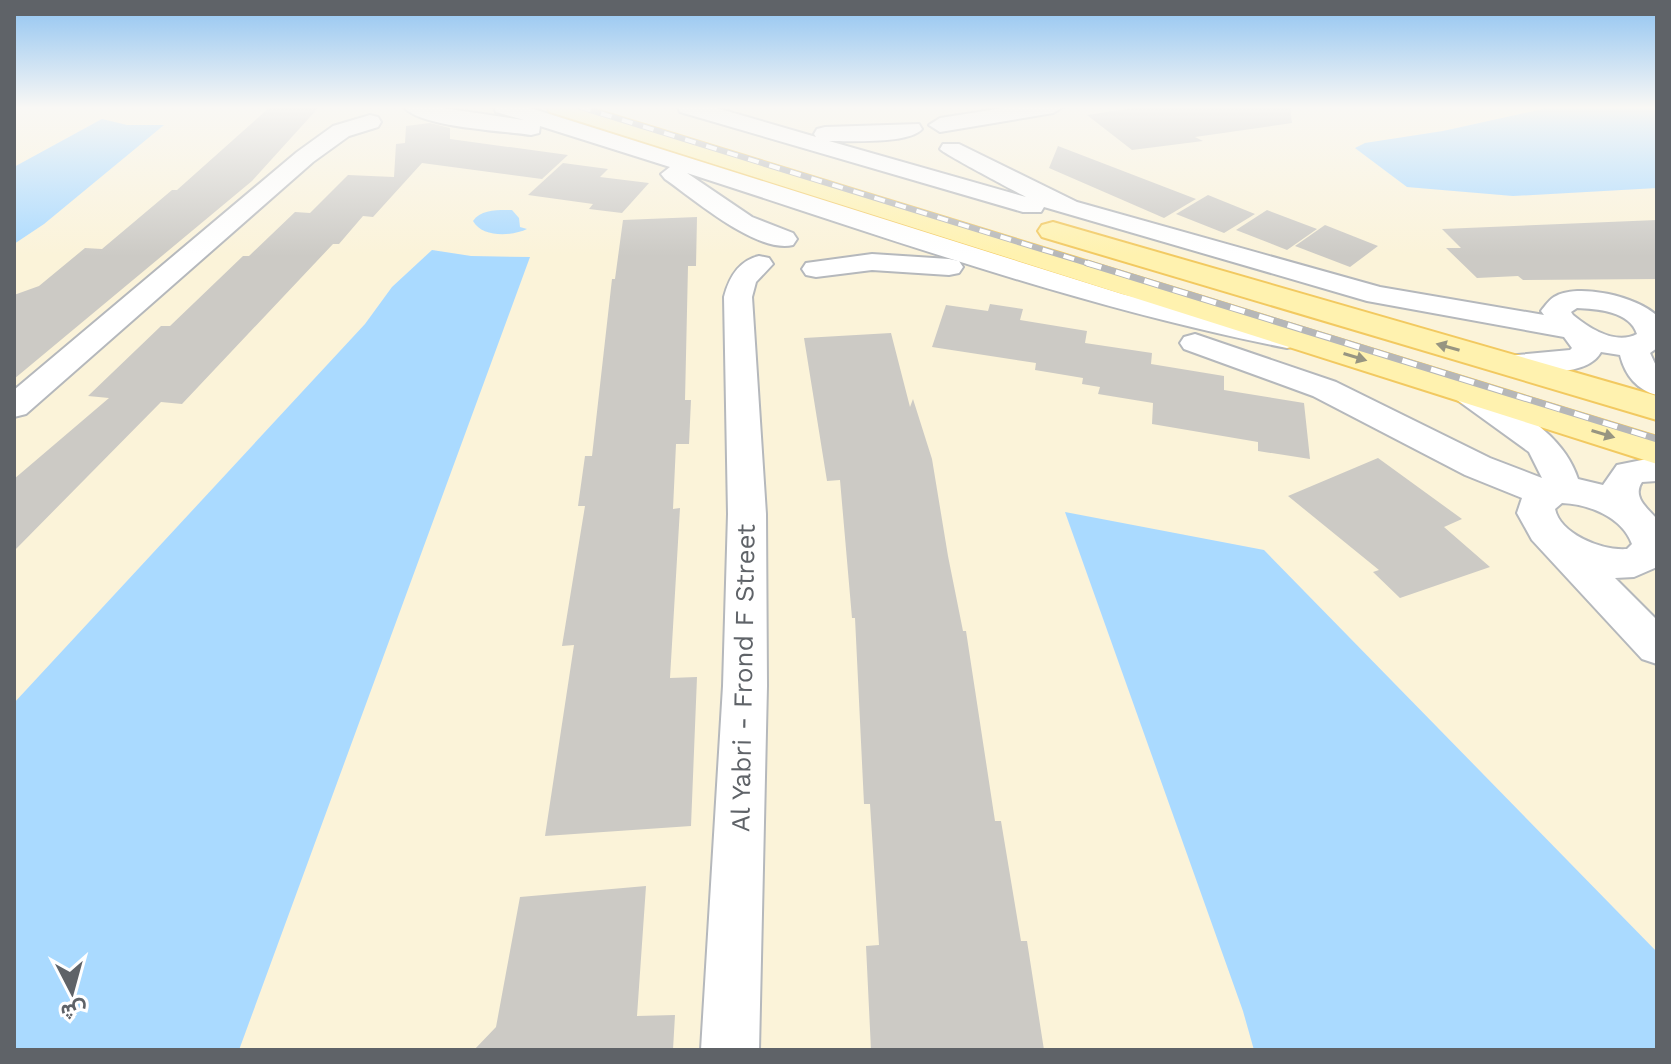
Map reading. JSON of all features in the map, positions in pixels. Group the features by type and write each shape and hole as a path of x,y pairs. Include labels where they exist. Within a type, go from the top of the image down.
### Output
{"main road":[{"path":"717,157 1657,451"},
{"path":"806,157 1657,408"}],"street":[{"path":"14,407 305,157"},
{"path":"625,157 687,182 793,256 853,263 928,264 980,274 1279,371 1368,409 1551,511 1594,559 1640,536"},
{"path":"660,157 1149,311 1227,329 1310,343"},
{"path":"858,157 1189,255 1234,271 1297,303"},
{"path":"880,163 901,157"},
{"path":"935,157 931,167 944,182"},
{"path":"969,157 986,163 1033,193 1068,207 1366,292 1569,323 1614,345 1650,326"},
{"path":"777,194 805,211 806,222 793,256"},
{"path":"793,256 846,228 880,228"},
{"name":"Al Yabri - Frond F Street","path":"730,1050 744,702 747,514 740,306 793,256"},
{"path":"1507,364 1577,359 1585,354 1587,348 1569,323 1575,299 1618,306 1650,326"},
{"path":"1650,326 1635,353 1639,369 1657,385"},
{"path":"1464,390 1541,444 1556,465 1551,511 1645,634"},
{"path":"1645,634 1622,589 1640,536 1618,487 1622,479 1640,470 1657,469"},
{"path":"1551,511 1593,495 1640,536"}],"sand":[{"path":"14,157 33,157 14,167"},
{"path":"125,157 1366,157 1407,187 1513,196 1657,188 1657,952 1264,550 1065,513 1243,1011 1254,1050 239,1050 529,258 471,256 432,250 392,287 365,324 14,703 14,244 44,224"}],"water":[{"path":"33,157 126,157 44,224 14,244 14,167"},
{"path":"1367,157 1657,157 1657,188 1513,196 1407,187"},
{"path":"512,210 519,218 520,227 527,229 514,233 490,233 477,227 473,221 485,212"},
{"path":"432,250 471,256 530,257 239,1050 14,1050 14,703 365,324 392,287"},
{"path":"1065,512 1264,550 1657,952 1657,1050 1254,1050 1243,1011"}],"building":[{"path":"214,157 274,157 252,181 14,379 14,295 39,286 85,248 102,249 172,190 177,190"},
{"path":"395,157 566,157 542,179 422,163 373,217 363,216 339,244 333,244 182,404 161,402 14,551 14,479 109,398 88,396 161,326 170,326 243,256 249,256 295,212 310,213 348,175 394,177"},
{"path":"1054,157 1086,157 1196,199 1164,218 1049,168"},
{"path":"563,163 608,169 600,177 649,183 622,213 589,209 593,204 528,195"},
{"path":"1208,195 1255,214 1224,233 1176,214"},
{"path":"1267,210 1317,229 1287,250 1236,230"},
{"path":"697,217 696,266 688,266 685,400 691,400 689,444 676,444 673,509 680,508 670,678 697,677 691,826 545,836 574,645 562,646 585,506 578,506 585,456 592,456 612,279 615,279 623,220"},
{"path":"1657,220 1657,279 1477,278 1446,248 1461,248 1442,229"},
{"path":"1325,225 1378,246 1350,267 1295,246"},
{"path":"990,304 1023,309 1020,320 1087,331 1085,343 1152,353 1151,364 1224,376 1224,390 1304,403 1310,459 1258,451 1258,442 1152,424 1153,403 1098,394 1100,387 1082,384 1083,378 1035,370 1036,363 932,347 946,305 988,311"},
{"path":"891,333 910,407 913,399 932,459 948,556 963,631 966,631 995,821 1001,821 1021,941 1027,941 1044,1050 871,1050 866,946 879,945 870,804 864,804 855,618 852,618 840,480 827,481 804,338"},
{"path":"1378,458 1462,519 1444,527 1490,567 1400,598 1373,572 1379,570 1288,496"},
{"path":"646,886 637,1016 675,1015 673,1050 474,1050 496,1027 520,897"}],"railway":[{"path":"741,157 1093,265"},
{"path":"1087,263 1657,439"}]}
